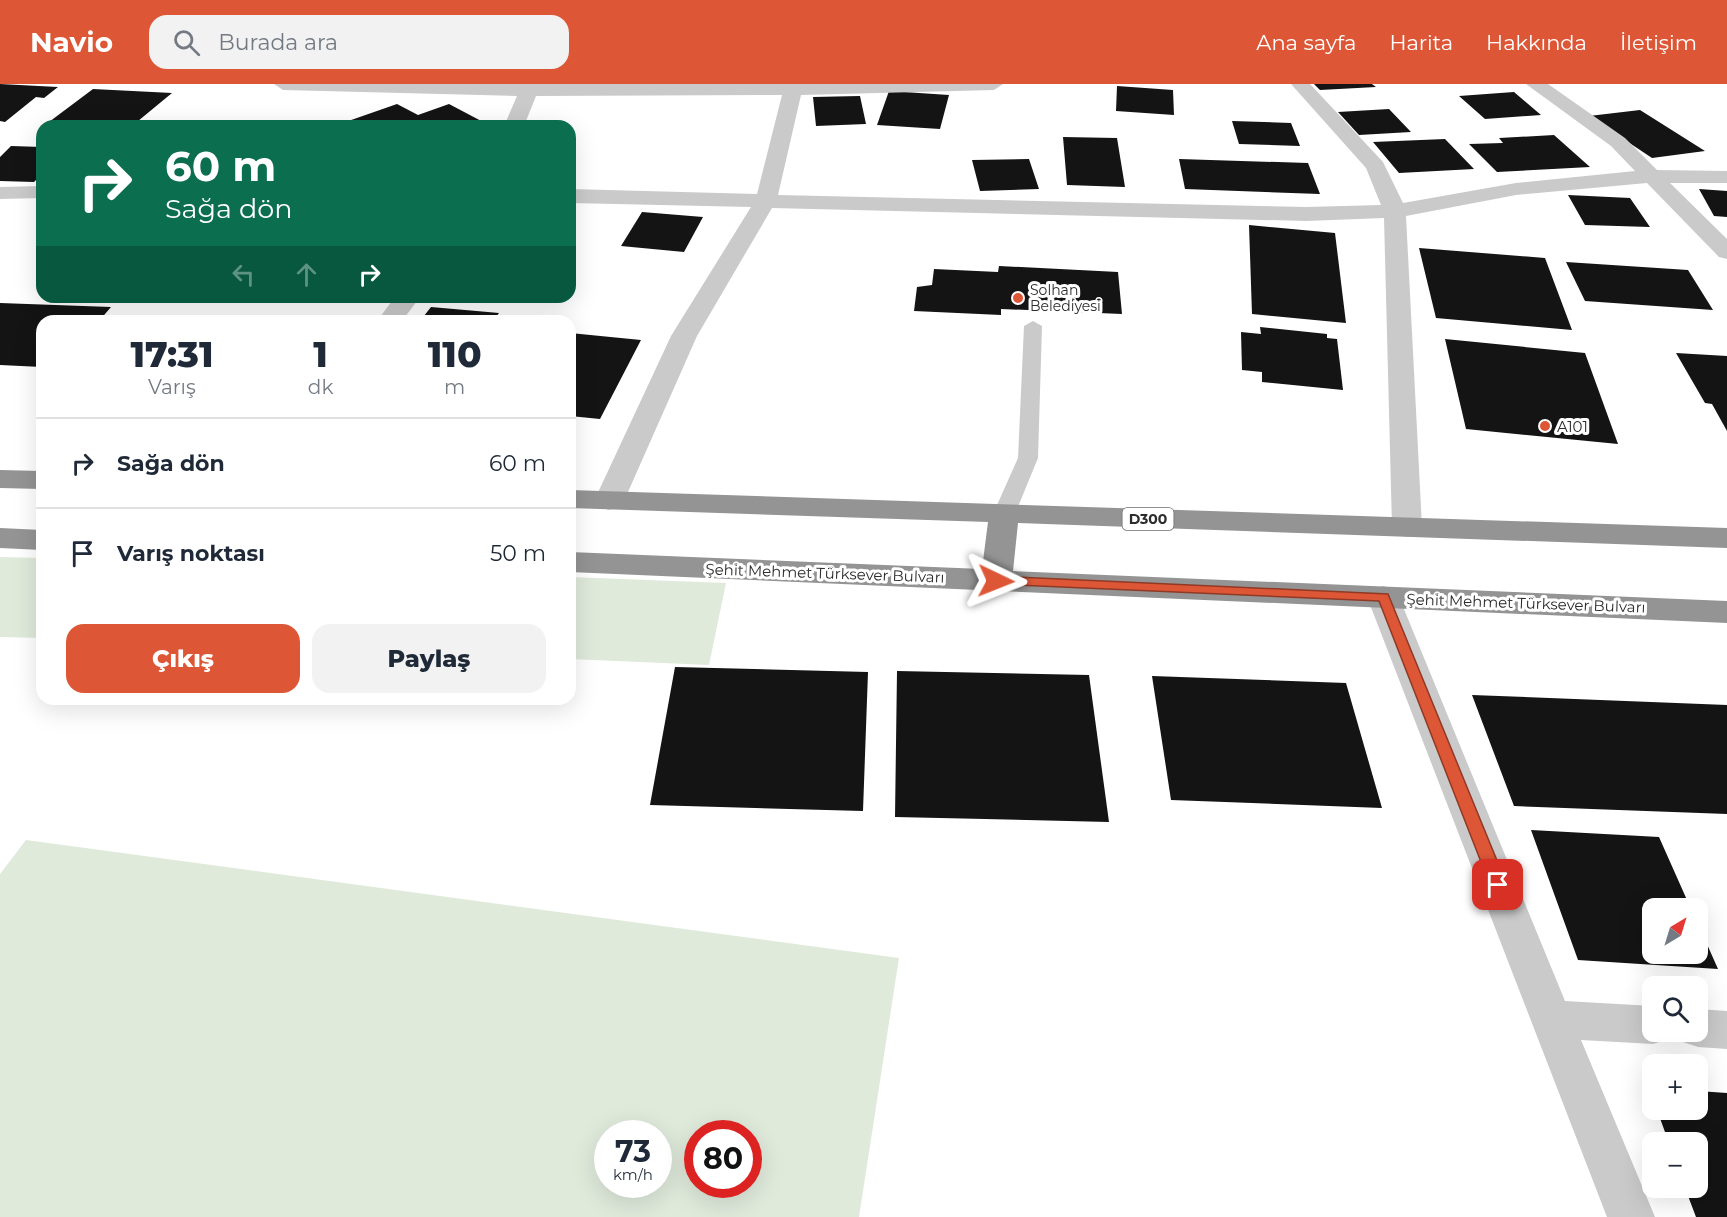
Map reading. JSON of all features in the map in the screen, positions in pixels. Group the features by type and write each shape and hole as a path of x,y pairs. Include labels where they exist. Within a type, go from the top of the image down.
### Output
{"highway":[{"path":"0,479 36,480"},
{"name":"D300","path":"576,499 1727,538"},
{"path":"996,581 1004,514"},
{"path":"0,538 36,540"},
{"name":"Şehit Mehmet Türksever Bulvarı","path":"576,562 1727,612"}],"street":[{"path":"283,84 435,91 529,87 994,84"},
{"path":"1300,84 1376,166 1395,211 1407,527"},
{"path":"1535,84 1618,142 1727,252"},
{"path":"516,120 529,87"},
{"path":"609,501 684,336 766,200 793,87"},
{"path":"576,196 1306,214 1395,211 1516,189 1653,176 1727,177"},
{"path":"0,193 36,192"},
{"path":"394,315 403,303"},
{"path":"1383,597 1631,1217"},
{"path":"1552,1018 1642,1024"},
{"path":"1708,1029 1727,1030"}],"lane":[{"path":"1004,514 1028,458 1033,326"}],"green space":[{"path":"0,557 36,558 36,638 0,637"},
{"path":"576,577 726,583 709,665 576,659"},
{"path":"26,840 899,958 859,1217 0,1217 0,874"}],"building":[{"path":"0,84 58,87 44,98 36,97 5,122 0,121"},
{"path":"1314,84 1372,84 1376,87 1320,90"},
{"path":"1117,86 1173,90 1174,115 1116,111"},
{"path":"93,89 172,93 139,120 52,120"},
{"path":"889,91 949,95 940,129 877,125"},
{"path":"1514,92 1541,115 1485,119 1459,96"},
{"path":"860,96 866,124 816,126 813,97"},
{"path":"397,104 418,115 449,104 479,120 351,120"},
{"path":"1389,109 1411,132 1359,135 1338,112"},
{"path":"1640,110 1705,151 1652,158 1589,116"},
{"path":"1232,121 1291,123 1300,146 1239,144"},
{"path":"1554,135 1590,167 1497,172 1469,144 1503,143 1499,138"},
{"path":"1063,137 1117,138 1125,187 1067,185"},
{"path":"1445,139 1474,169 1399,173 1373,142"},
{"path":"11,146 36,147 36,180 34,182 0,181 0,157"},
{"path":"1029,159 1039,189 980,191 972,160"},
{"path":"1179,159 1308,163 1320,194 1185,189"},
{"path":"1699,189 1727,191 1727,217 1714,216"},
{"path":"1568,195 1630,198 1650,227 1585,225"},
{"path":"642,212 703,217 684,252 621,246"},
{"path":"1249,225 1335,233 1346,323 1252,314"},
{"path":"1419,248 1545,258 1572,330 1436,318"},
{"path":"1566,262 1688,270 1713,310 1585,301"},
{"name":"Solhan Belediyesi","path":"999,266 1118,272 1122,314 1001,309 1001,315 914,311 917,287 932,285 934,269 998,272"},
{"path":"0,303 111,307 104,315 36,315 36,367 0,365"},
{"path":"431,307 499,313 498,315 425,315"},
{"path":"1260,327 1327,334 1327,338 1337,339 1343,390 1262,382 1262,372 1242,370 1241,332 1261,334"},
{"path":"576,334 641,340 600,419 576,417"},
{"path":"1445,339 1585,353 1618,444 1466,429"},
{"path":"1676,353 1727,356 1727,431 1712,404 1705,403"},
{"path":"675,667 868,672 863,811 650,805"},
{"path":"897,671 1089,675 1109,822 895,817"},
{"path":"1152,676 1346,683 1382,808 1171,800"},
{"path":"1472,695 1727,705 1727,814 1514,806"},
{"path":"1531,830 1659,837 1686,898 1642,898 1642,964 1708,964 1708,946 1718,969 1578,960"},
{"path":"1708,1092 1727,1093 1727,1217 1696,1217 1689,1198 1708,1198 1708,1132 1665,1132 1661,1120 1708,1120"}],"place":[{"name":"Solhan Belediyesi","path":"1018,298"},
{"name":"A101","path":"1545,426"}],"route":[{"path":"996,581 1383,597 1498,885"}]}
